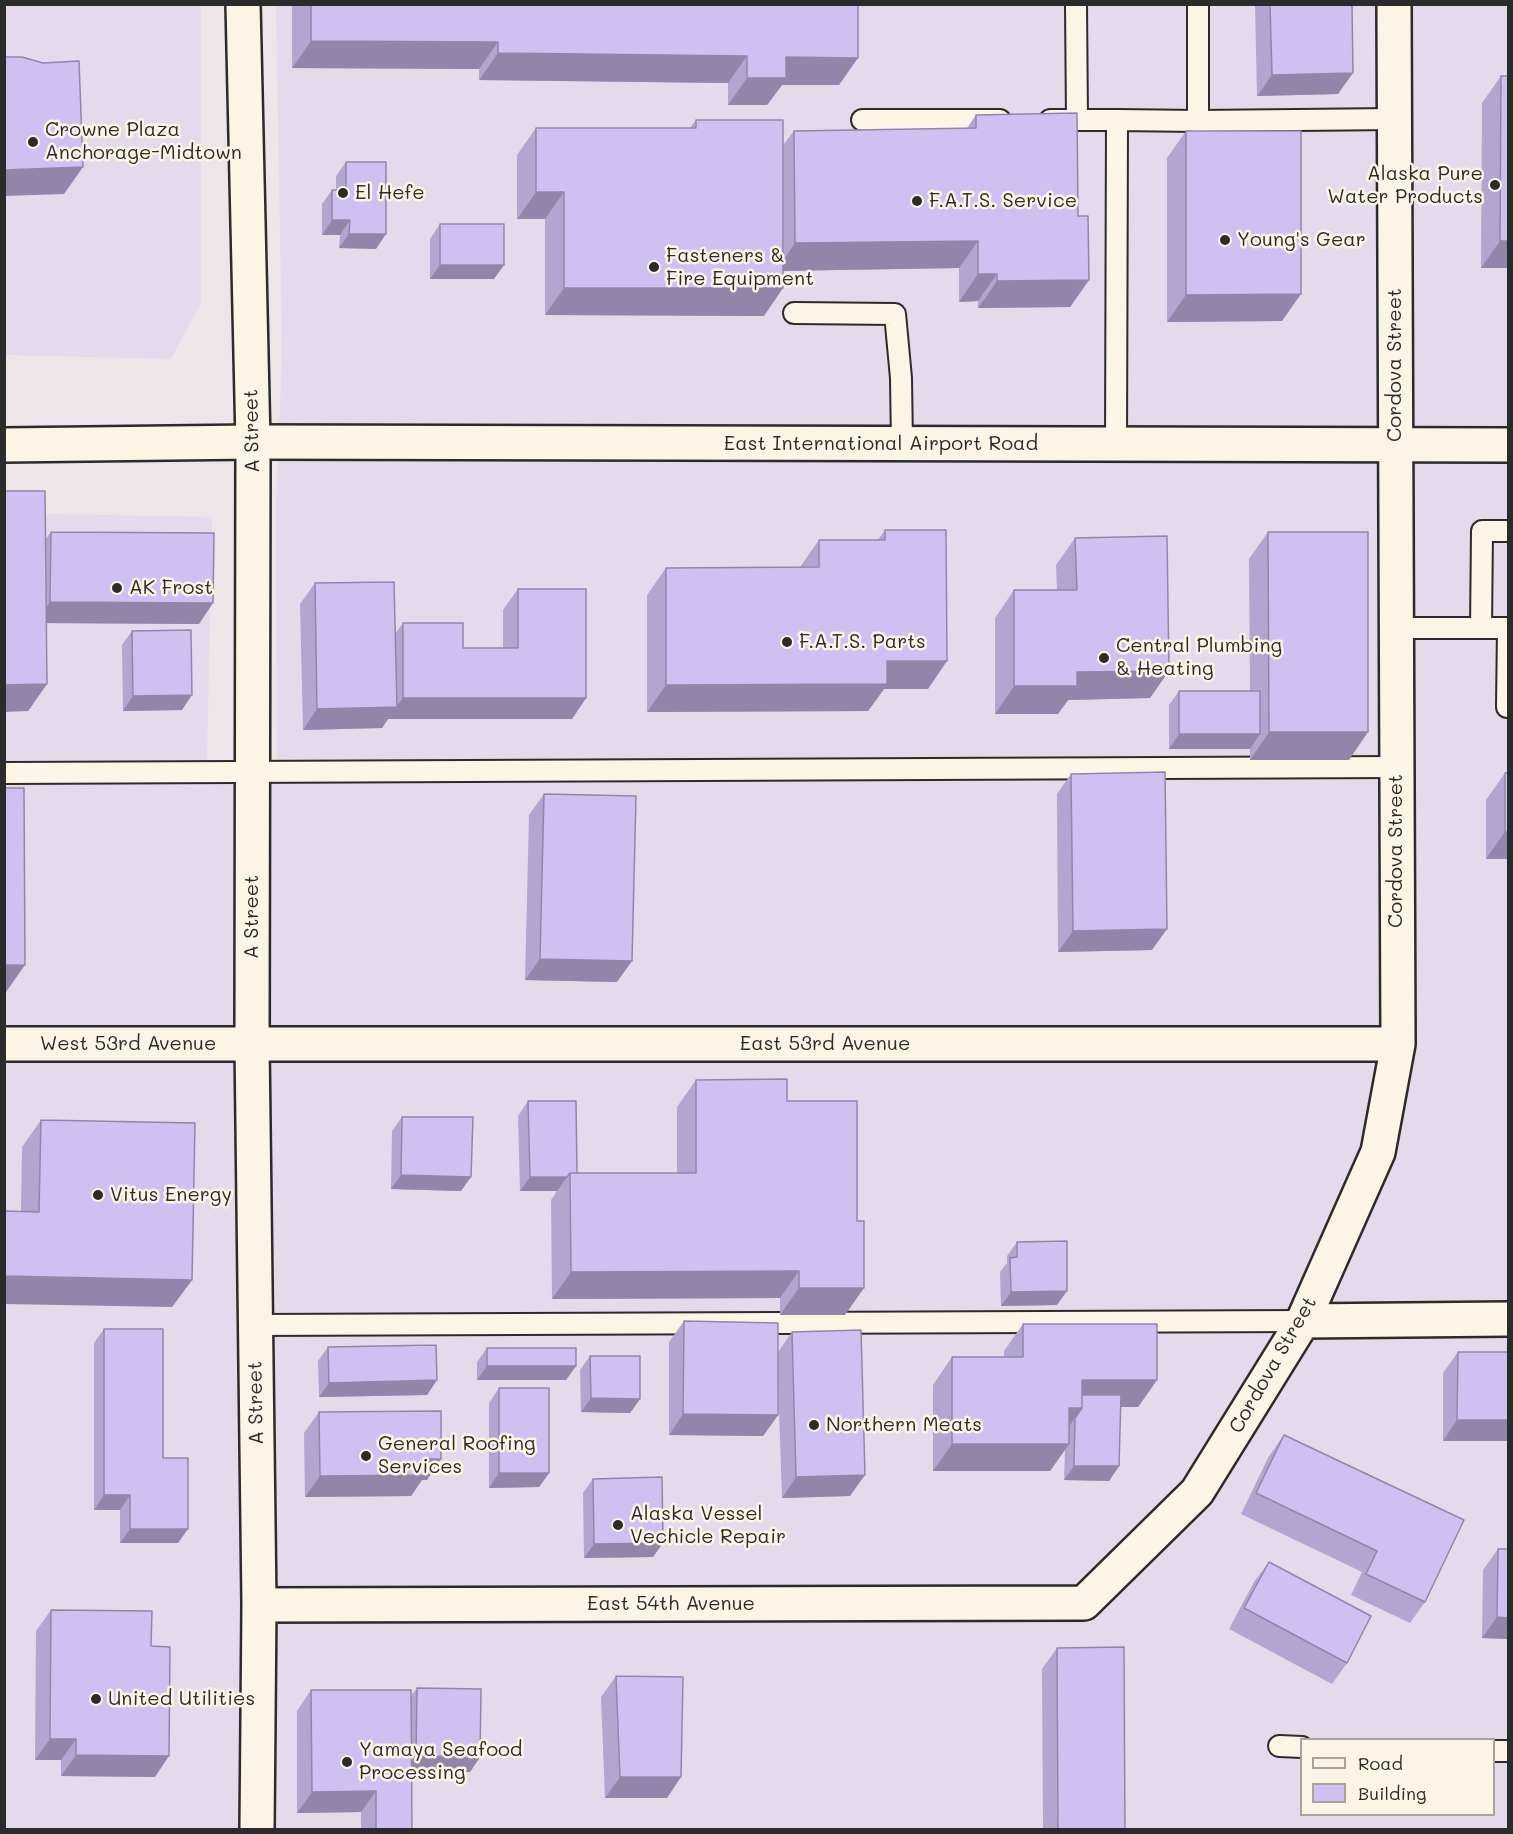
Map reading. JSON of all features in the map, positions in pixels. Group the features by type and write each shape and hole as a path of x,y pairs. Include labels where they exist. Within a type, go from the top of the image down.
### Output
{"street":[{"name":"A Street","path":"243,4 253,442 252,1044 259,1605 257,1830"},
{"name":"Cordova Street","path":"1084,1603 1197,1492 1303,1321 1378,1152 1398,1044 1395,766 1394,4"},
{"name":"East International Airport Road","path":"4,445 253,442 1509,445"},
{"name":"West 53rd Avenue","path":"4,1044 252,1044"},
{"name":"East 53rd Avenue","path":"252,1044 1398,1044"},
{"path":"1303,1321 1509,1319"},
{"name":"East 54th Avenue","path":"259,1605 1084,1603"}],"lane":[{"path":"1076,4 1077,120"},
{"path":"1198,4 1198,121"},
{"path":"862,120 1395,119"},
{"path":"1116,120 1116,445"},
{"path":"794,313 895,314 902,378 902,445"},
{"path":"1481,628 1482,531 1509,531"},
{"path":"1396,628 1508,628 1507,707"},
{"path":"4,773 1395,766"},
{"path":"255,1325 1303,1321"},
{"path":"1279,1746 1300,1746"}],"shaded area":[{"path":"5,5 201,5 201,302 171,359 5,355"},
{"path":"276,5 1508,5 1508,1829 5,1830 5,513 212,517 207,760 277,762 276,509 282,353"}],"building":[{"path":"311,4 858,4 858,58 786,57 786,78 747,78 747,56 498,53 498,42 311,41"},
{"path":"1270,4 1352,4 1353,73 1272,75"},
{"path":"4,57 22,57 43,63 79,61 83,167 4,170"},
{"path":"1501,76 1509,76 1509,241 1500,241"},
{"name":"F.A.T.S. Service","path":"1077,113 1078,216 1088,216 1089,280 997,281 997,274 978,274 978,241 795,243 794,131 976,128 976,115"},
{"name":"Fasteners & Fire Equipment","path":"696,120 783,120 783,288 564,288 564,192 536,192 536,128 696,128"},
{"name":"Young's Gear","path":"1186,131 1301,131 1301,294 1186,295"},
{"path":"346,162 386,162 386,234 349,234 350,220 332,220 332,190 346,190"},
{"path":"440,224 504,224 504,265 440,265"},
{"path":"4,491 45,491 47,684 4,685"},
{"name":"F.A.T.S. Parts","path":"885,530 946,530 947,661 887,661 887,684 666,685 666,568 819,567 819,540 885,540"},
{"name":"AK Frost","path":"51,532 214,533 213,603 50,602"},
{"path":"1268,532 1368,532 1368,732 1269,732"},
{"path":"1167,536 1169,671 1077,672 1077,686 1014,686 1014,590 1077,590 1075,538"},
{"path":"394,582 397,707 317,709 315,583"},
{"path":"518,589 586,589 586,698 403,698 403,623 463,623 463,648 518,648"},
{"path":"191,630 192,695 133,696 132,631"},
{"path":"1179,691 1260,691 1260,734 1179,734"},
{"path":"1165,772 1167,929 1073,931 1071,774"},
{"path":"1509,772 1509,832 1505,832 1505,773"},
{"path":"4,788 24,788 25,965 4,965"},
{"path":"544,794 636,796 632,961 540,959"},
{"path":"787,1079 787,1101 857,1101 857,1221 864,1221 864,1288 799,1288 799,1271 571,1272 570,1173 696,1173 696,1080"},
{"path":"528,1101 576,1101 577,1173 570,1173 567,1177 530,1177"},
{"path":"402,1117 473,1117 471,1177 401,1175"},
{"name":"Vitus Energy","path":"41,1120 195,1123 192,1280 4,1276 4,1211 39,1212"},
{"path":"1067,1241 1067,1291 1011,1292 1010,1258 1017,1257 1017,1242"},
{"path":"684,1321 778,1323 778,1415 683,1414"},
{"path":"1023,1324 1157,1324 1157,1380 1082,1380 1082,1408 1069,1408 1069,1444 952,1444 952,1357 1023,1357"},
{"path":"104,1329 163,1329 163,1458 188,1458 188,1529 130,1529 130,1495 104,1495"},
{"name":"Northern Meats","path":"861,1330 865,1475 796,1477 792,1332"},
{"path":"436,1345 437,1380 329,1383 328,1347"},
{"path":"487,1348 576,1348 576,1366 487,1366"},
{"path":"1458,1352 1509,1352 1509,1420 1457,1420"},
{"path":"590,1356 640,1356 640,1399 591,1398"},
{"path":"499,1388 549,1388 549,1473 499,1473"},
{"path":"1082,1395 1121,1395 1119,1466 1074,1466 1075,1418 1082,1408"},
{"name":"General Roofing Services","path":"441,1411 441,1459 425,1459 425,1475 320,1476 319,1412"},
{"path":"1284,1435 1464,1520 1425,1602 1366,1574 1377,1551 1256,1493"},
{"name":"Alaska Vessel Vechicle Repair","path":"662,1477 663,1543 594,1544 593,1479"},
{"path":"1498,1549 1509,1549 1509,1618 1497,1617"},
{"path":"1269,1562 1371,1616 1347,1663 1244,1608"},
{"name":"United Utilities","path":"51,1610 152,1611 151,1646 170,1647 169,1756 76,1755 76,1739 50,1739"},
{"path":"1124,1647 1125,1830 1058,1830 1057,1648"},
{"path":"616,1676 683,1677 681,1777 620,1777"},
{"path":"417,1688 481,1689 480,1757 416,1756"},
{"name":"Yamaya Seafood Processing","path":"311,1690 411,1690 412,1830 376,1830 376,1791 312,1792"}],"place":[{"name":"Crowne Plaza Anchorage-Midtown","path":"33,142"},
{"name":"Alaska Pure Water Products","path":"1495,185"},
{"name":"El Hefe","path":"343,193"},
{"name":"F.A.T.S. Service","path":"917,201"},
{"name":"Young's Gear","path":"1225,240"},
{"name":"Fasteners & Fire Equipment","path":"654,267"},
{"name":"AK Frost","path":"117,588"},
{"name":"F.A.T.S. Parts","path":"787,642"},
{"name":"Central Plumbing & Heating","path":"1104,658"},
{"name":"Vitus Energy","path":"98,1195"},
{"name":"Northern Meats","path":"814,1425"},
{"name":"General Roofing Services","path":"366,1456"},
{"name":"Alaska Vessel Vechicle Repair","path":"618,1525"},
{"name":"United Utilities","path":"96,1699"},
{"name":"Yamaya Seafood Processing","path":"347,1762"}]}
